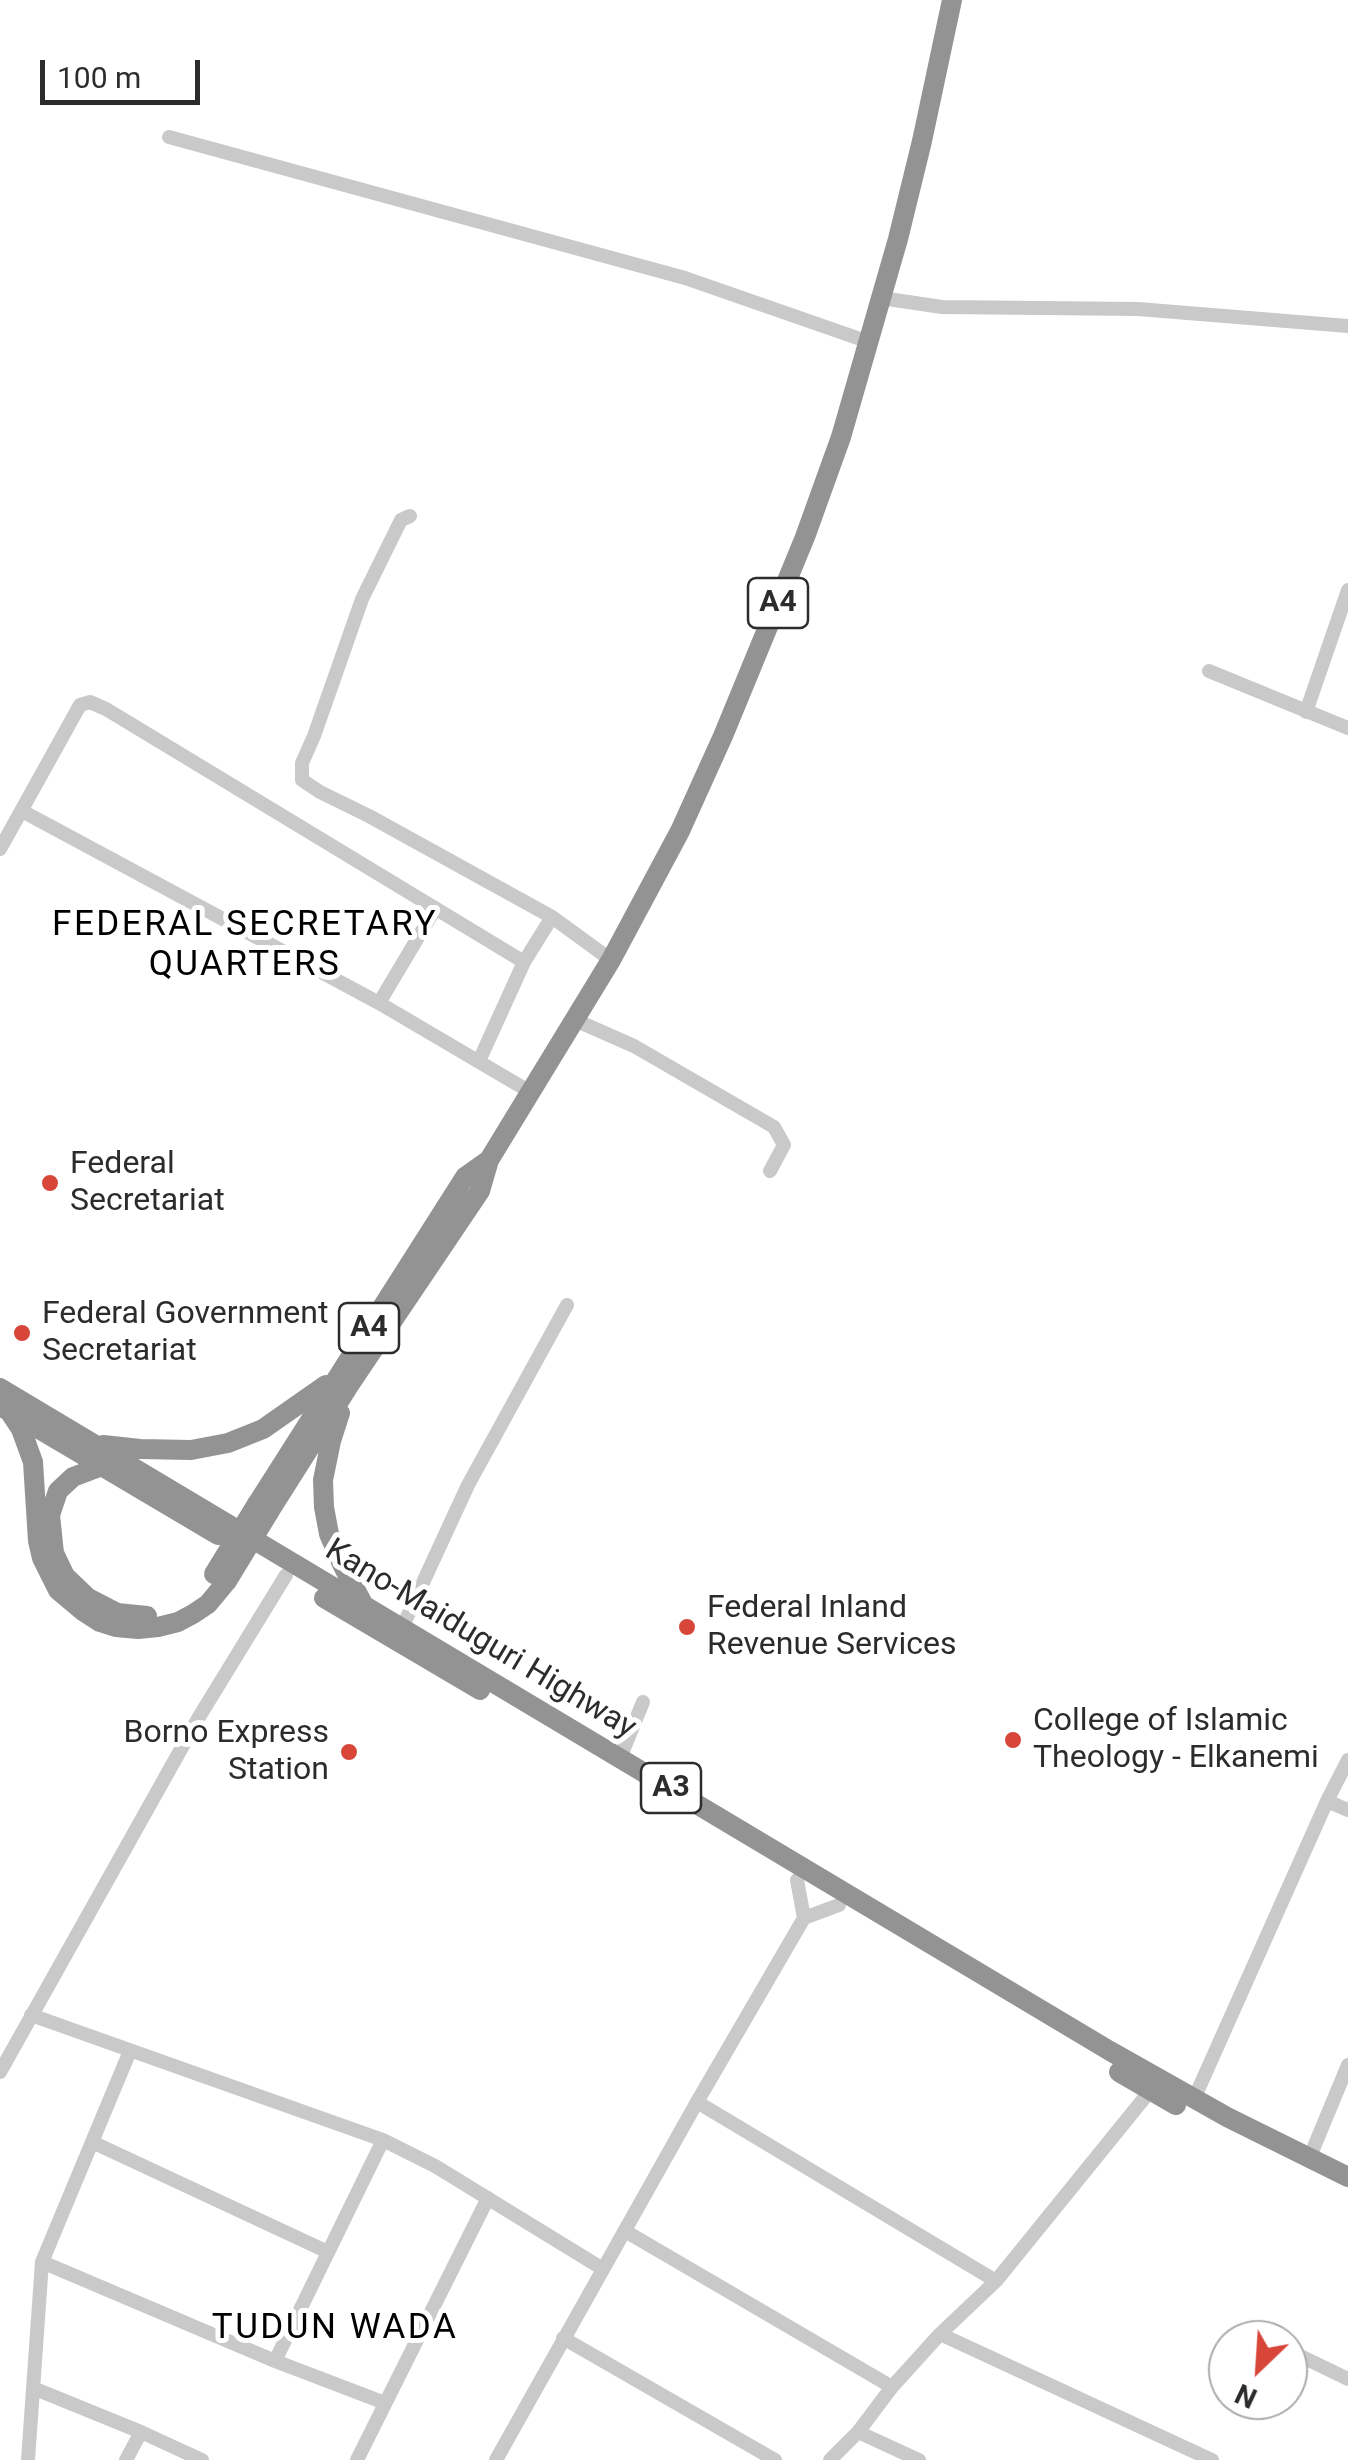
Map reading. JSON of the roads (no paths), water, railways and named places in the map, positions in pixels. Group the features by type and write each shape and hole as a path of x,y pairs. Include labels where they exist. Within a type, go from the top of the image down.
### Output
{"highway":[{"name":"A4","path":"5,1409 21,1430 33,1462 42,1558 67,1599 100,1622 138,1629 178,1622 208,1604 466,1177 489,1160 532,1092 611,960 680,830 762,642 841,437 922,141 952,0"},
{"path":"94,1444 191,1450 228,1443 263,1429 343,1381"},
{"path":"343,1381 323,1480 324,1506 329,1534 364,1606"},
{"name":"Kano-Maiduguri Highway","path":"0,1388 1095,2042 1194,2099 1348,2176"},
{"name":"Kano-Maiduguri Highway","path":"5,1409 1150,2091 1270,2154 1348,2189"},
{"name":"A4","path":"102,1466 64,1484 50,1515 54,1553 73,1585 103,1607 146,1616 176,1609 221,1578"}],"street":[{"path":"169,138 685,278 870,342"},
{"path":"881,298 942,307 1138,309 1348,326"},
{"path":"410,516 400,520 362,599 302,763 302,780 552,918 611,960"},
{"path":"1306,712 1341,637 1348,590"},
{"path":"1209,671 1348,728"},
{"path":"0,848 80,705 90,702 524,962"},
{"path":"22,811 379,1003 532,1092"},
{"path":"379,1003 434,909"},
{"path":"479,1061 524,962 552,918"},
{"path":"574,1020 634,1046 774,1127 784,1144 770,1171"},
{"path":"402,1628 468,1485 568,1305"},
{"path":"0,2072 199,1717 286,1576"},
{"path":"620,1758 643,1702"},
{"path":"1194,2099 1348,1760"},
{"path":"1327,1801 1348,1810"},
{"path":"797,1880 804,1918"},
{"path":"496,2460 804,1918 839,1905"},
{"path":"30,2015 382,2140 434,2166 602,2269"},
{"path":"28,2460 42,2262 130,2051"},
{"path":"1309,2159 1348,2065"},
{"path":"830,2460 940,2334 996,2281 1150,2091"},
{"path":"696,2102 996,2281"},
{"path":"275,2361 382,2140"},
{"path":"92,2142 328,2252"},
{"path":"358,2460 488,2198"},
{"path":"624,2231 892,2387"},
{"path":"42,2262 275,2361 385,2402"},
{"path":"940,2334 1204,2458"},
{"path":"563,2338 775,2460"},
{"path":"1308,2360 1348,2380"},
{"path":"33,2388 202,2460"},
{"path":"126,2460 141,2432"},
{"path":"858,2432 919,2460"}],"place":[{"name":"Federal Secretariat","path":"50,1183"},
{"name":"Federal Government Secretariat","path":"22,1333"},
{"name":"Federal Inland Revenue Services","path":"687,1627"},
{"name":"College of Islamic Theology - Elkanemi","path":"1013,1740"},
{"name":"Borno Express Station","path":"349,1752"}],"district":[{"name":"FEDERAL SECRETARY QUARTERS","path":"245,946"},
{"name":"TUDUN WADA","path":"335,2329"}]}
